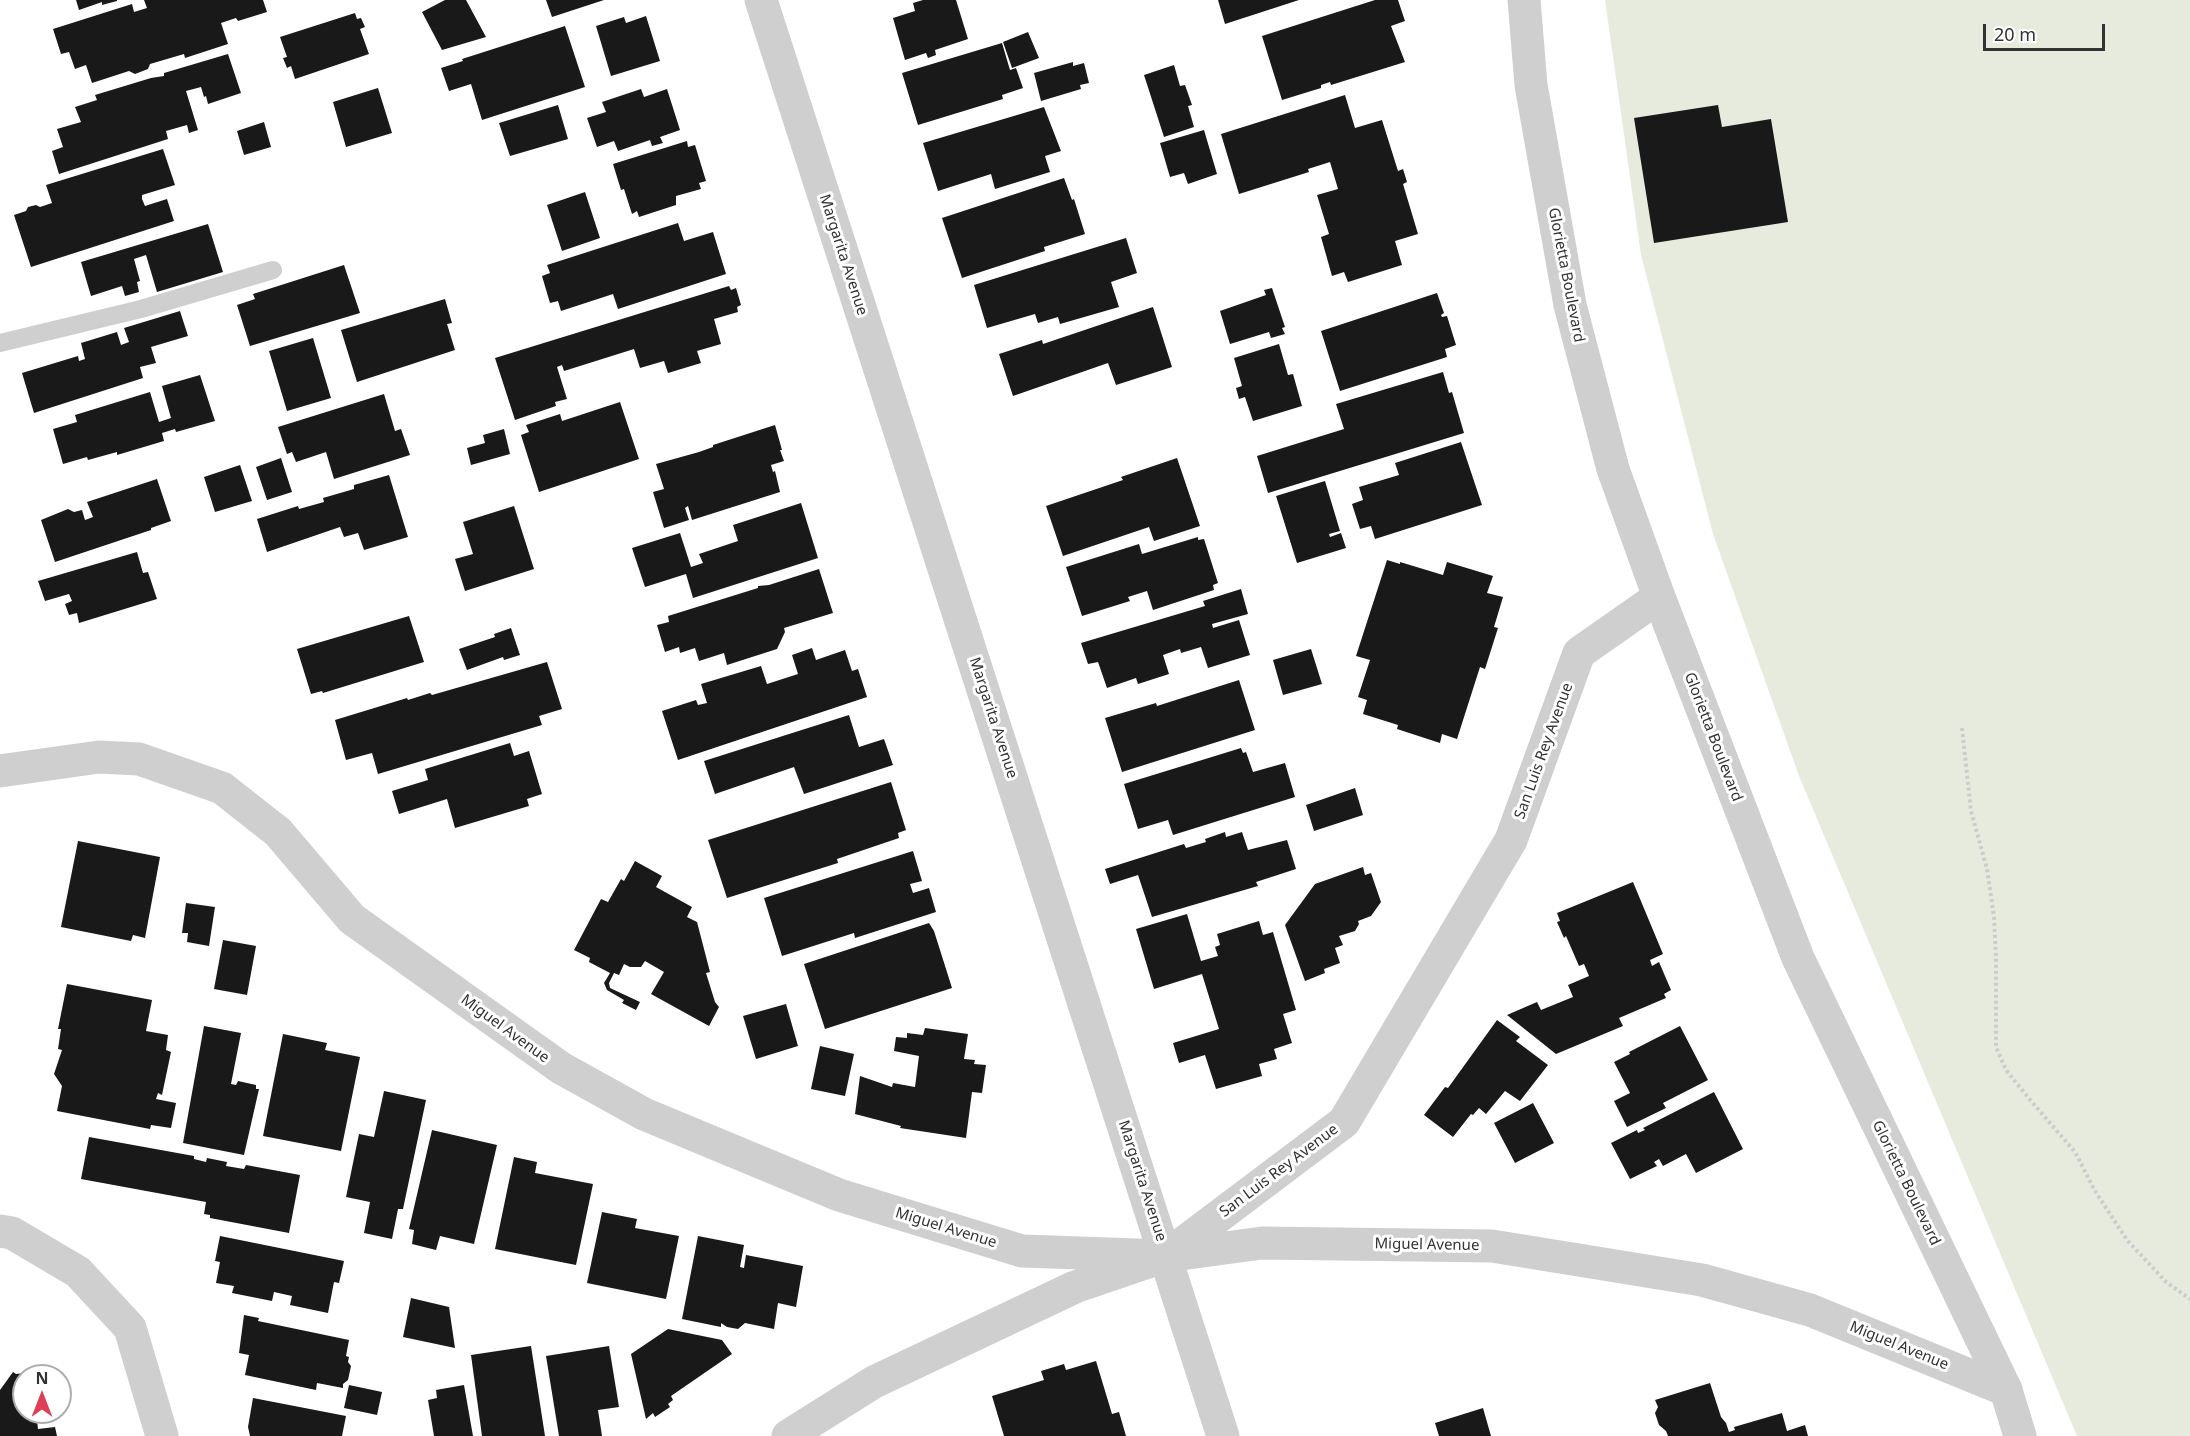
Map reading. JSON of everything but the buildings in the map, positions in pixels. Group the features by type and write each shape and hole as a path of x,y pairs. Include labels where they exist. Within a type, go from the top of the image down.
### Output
{"street":[{"name":"Margarita Avenue","path":"761,0 1223,1436"},
{"name":"Glorietta Boulevard","path":"1524,0 1531,85 1570,305 1613,469 1659,597 1797,958 2006,1390 2020,1436"},
{"name":"San Luis Rey Avenue","path":"788,1436 874,1382 1075,1287 1166,1256 1344,1122 1511,840 1579,653 1659,597"},
{"name":"Miguel Avenue","path":"0,771 99,757 139,759 222,788 278,832 352,919 561,1068 644,1114 840,1195 1022,1251 1166,1256 1262,1243 1492,1246 1702,1280 1810,1310 2006,1390"},
{"path":"0,1231 12,1233 78,1272 130,1328 162,1436"}],"lane":[{"path":"0,343 141,309 273,270"}],"path":[{"path":"1962,728 1971,811 1987,869 1994,917 1996,1047 2006,1070 2075,1152 2095,1191 2127,1240 2166,1282 2190,1299"}],"shaded area":[{"path":"1605,0 2190,0 2190,1436 2077,1436 1799,776 1713,534 1641,255"}]}
